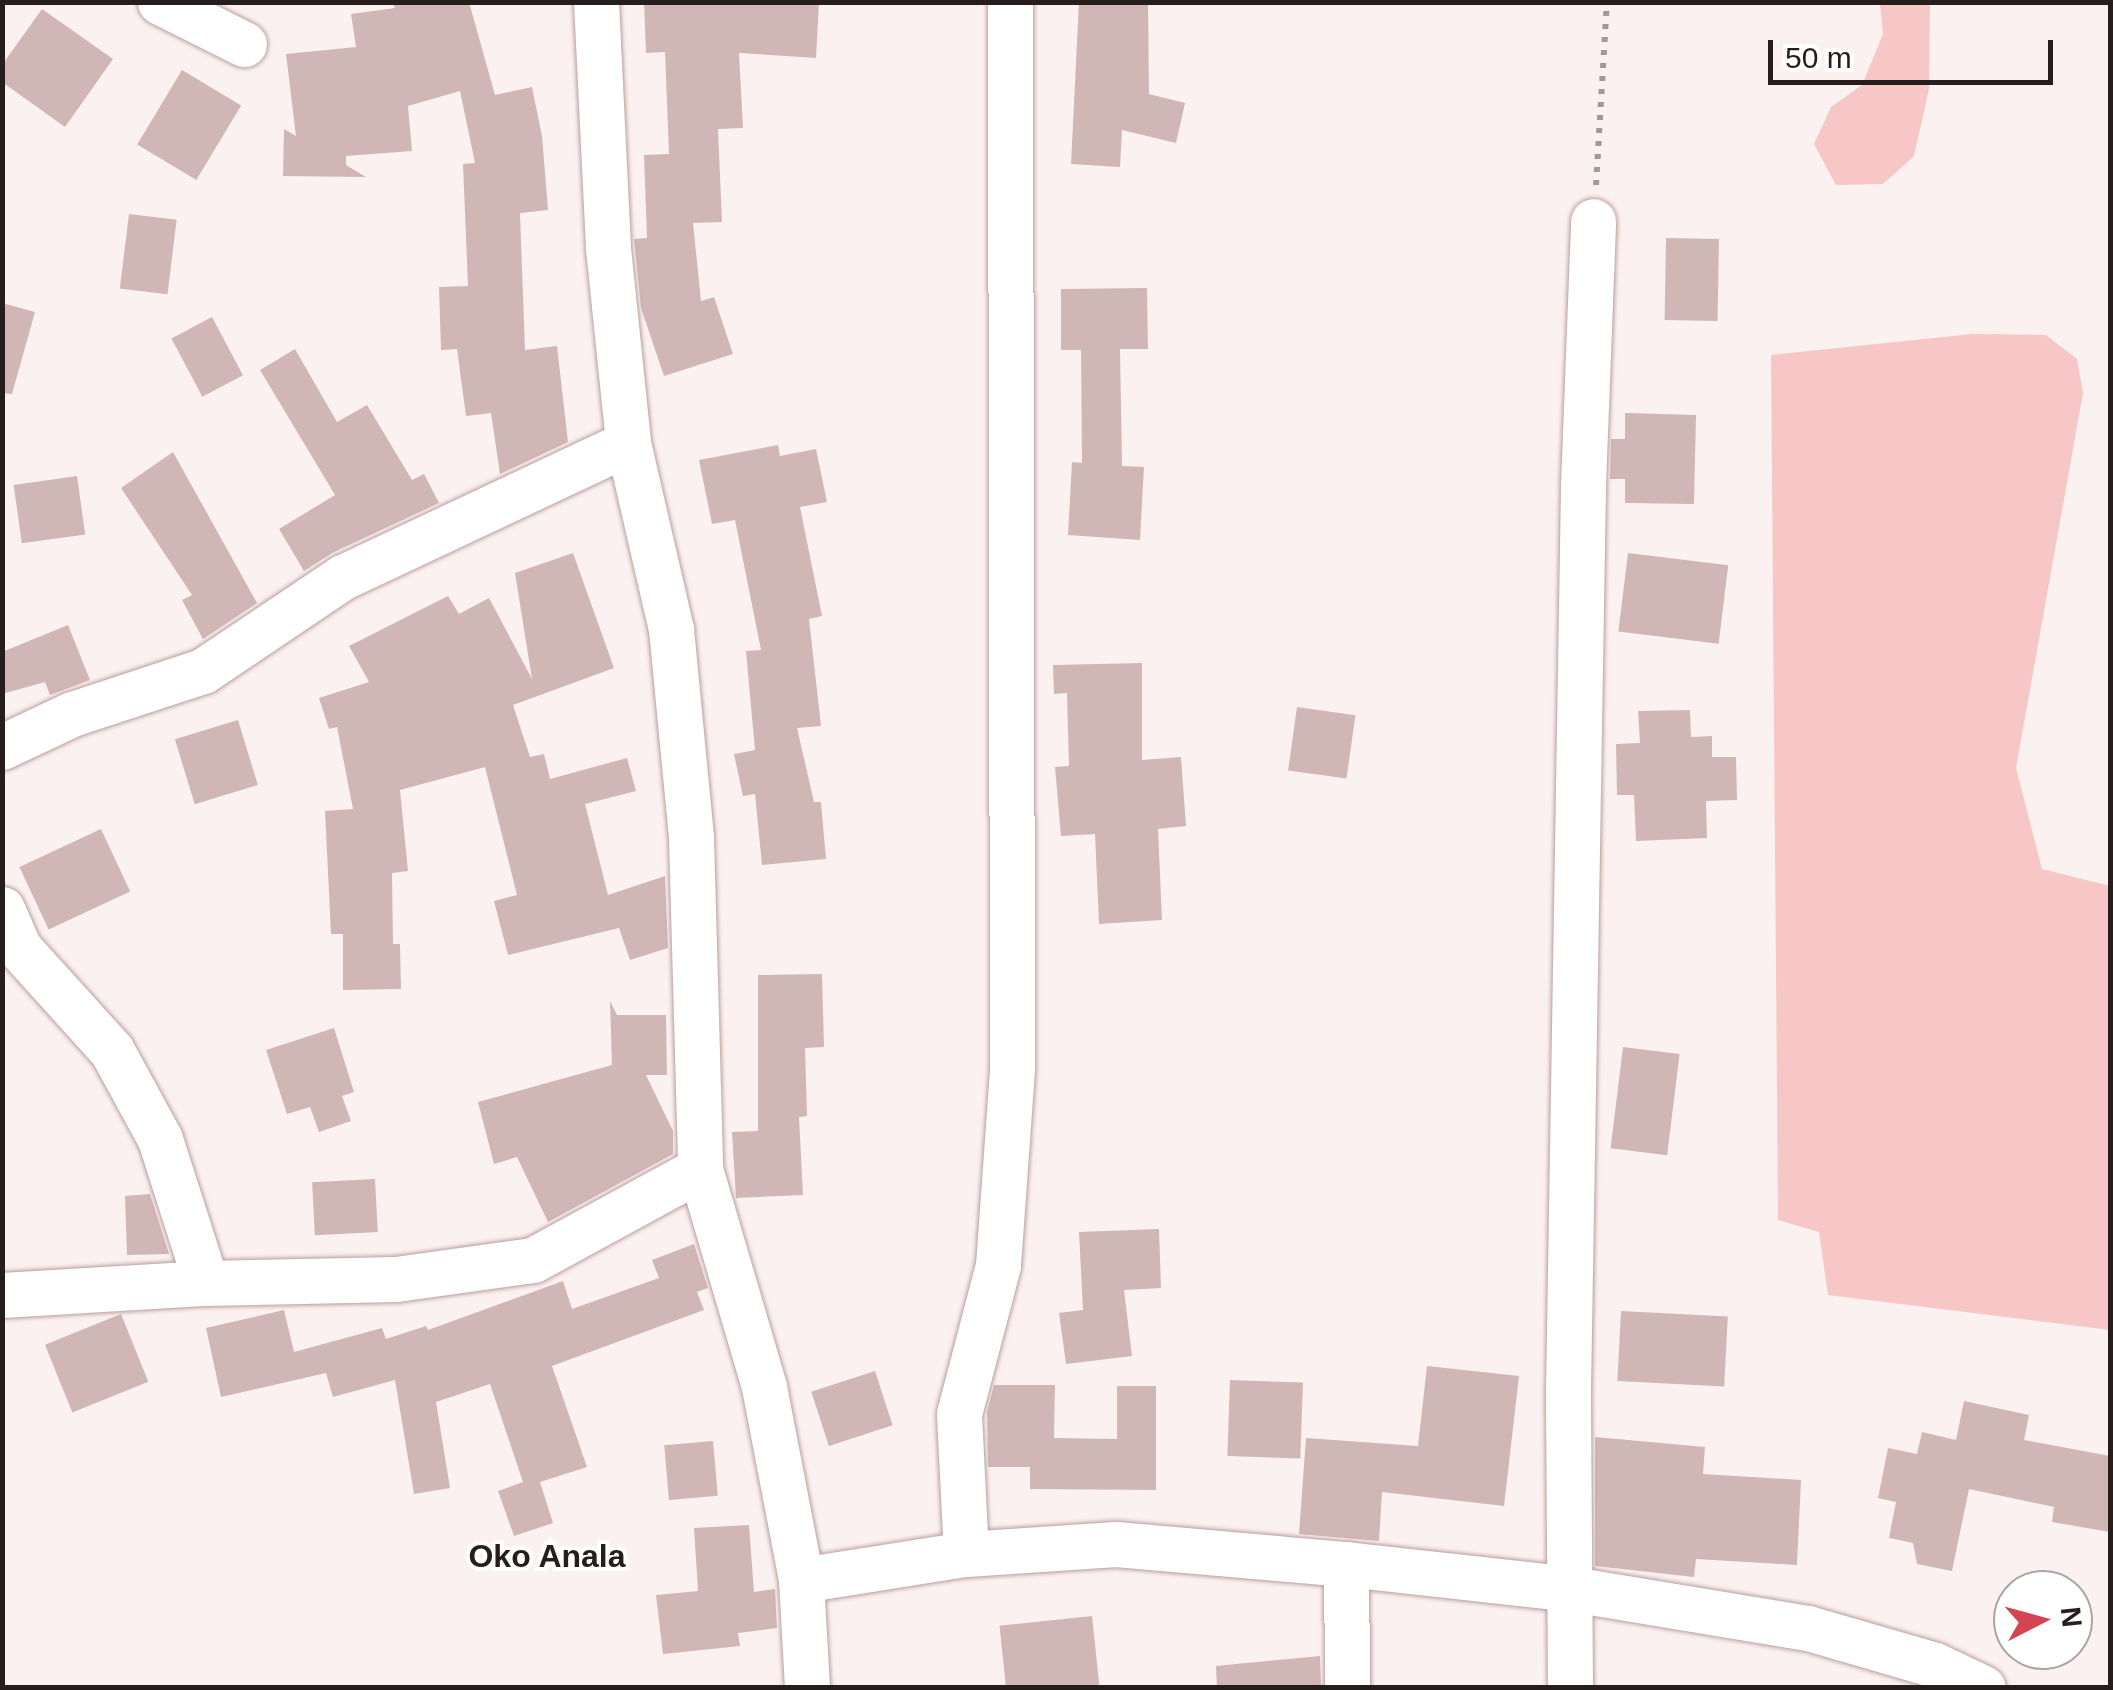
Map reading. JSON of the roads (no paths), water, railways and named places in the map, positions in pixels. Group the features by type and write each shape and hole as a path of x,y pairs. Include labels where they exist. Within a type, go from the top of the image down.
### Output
{"street":[{"path":"160,2 244,44"},
{"path":"596,2 608,248 628,442 671,629 691,838 700,1169 764,1387 801,1580 807,1688"},
{"path":"966,1554 960,1414 998,1265 1012,1068 1010,2"},
{"path":"1570,1688 1568,1372 1583,485 1594,221"},
{"path":"2,747 72,714 203,671 343,577 628,442"},
{"path":"2,909 19,948 112,1051 160,1140 206,1283"},
{"path":"2,1295 206,1283 396,1278 533,1260 700,1169"},
{"path":"801,1580 966,1554 1116,1544 1346,1564 1572,1589 1808,1628 1935,1665 1983,1688"},
{"path":"1346,1564 1347,1688"}],"district":[{"name":"Oko Anala","path":"547,1556"}]}
